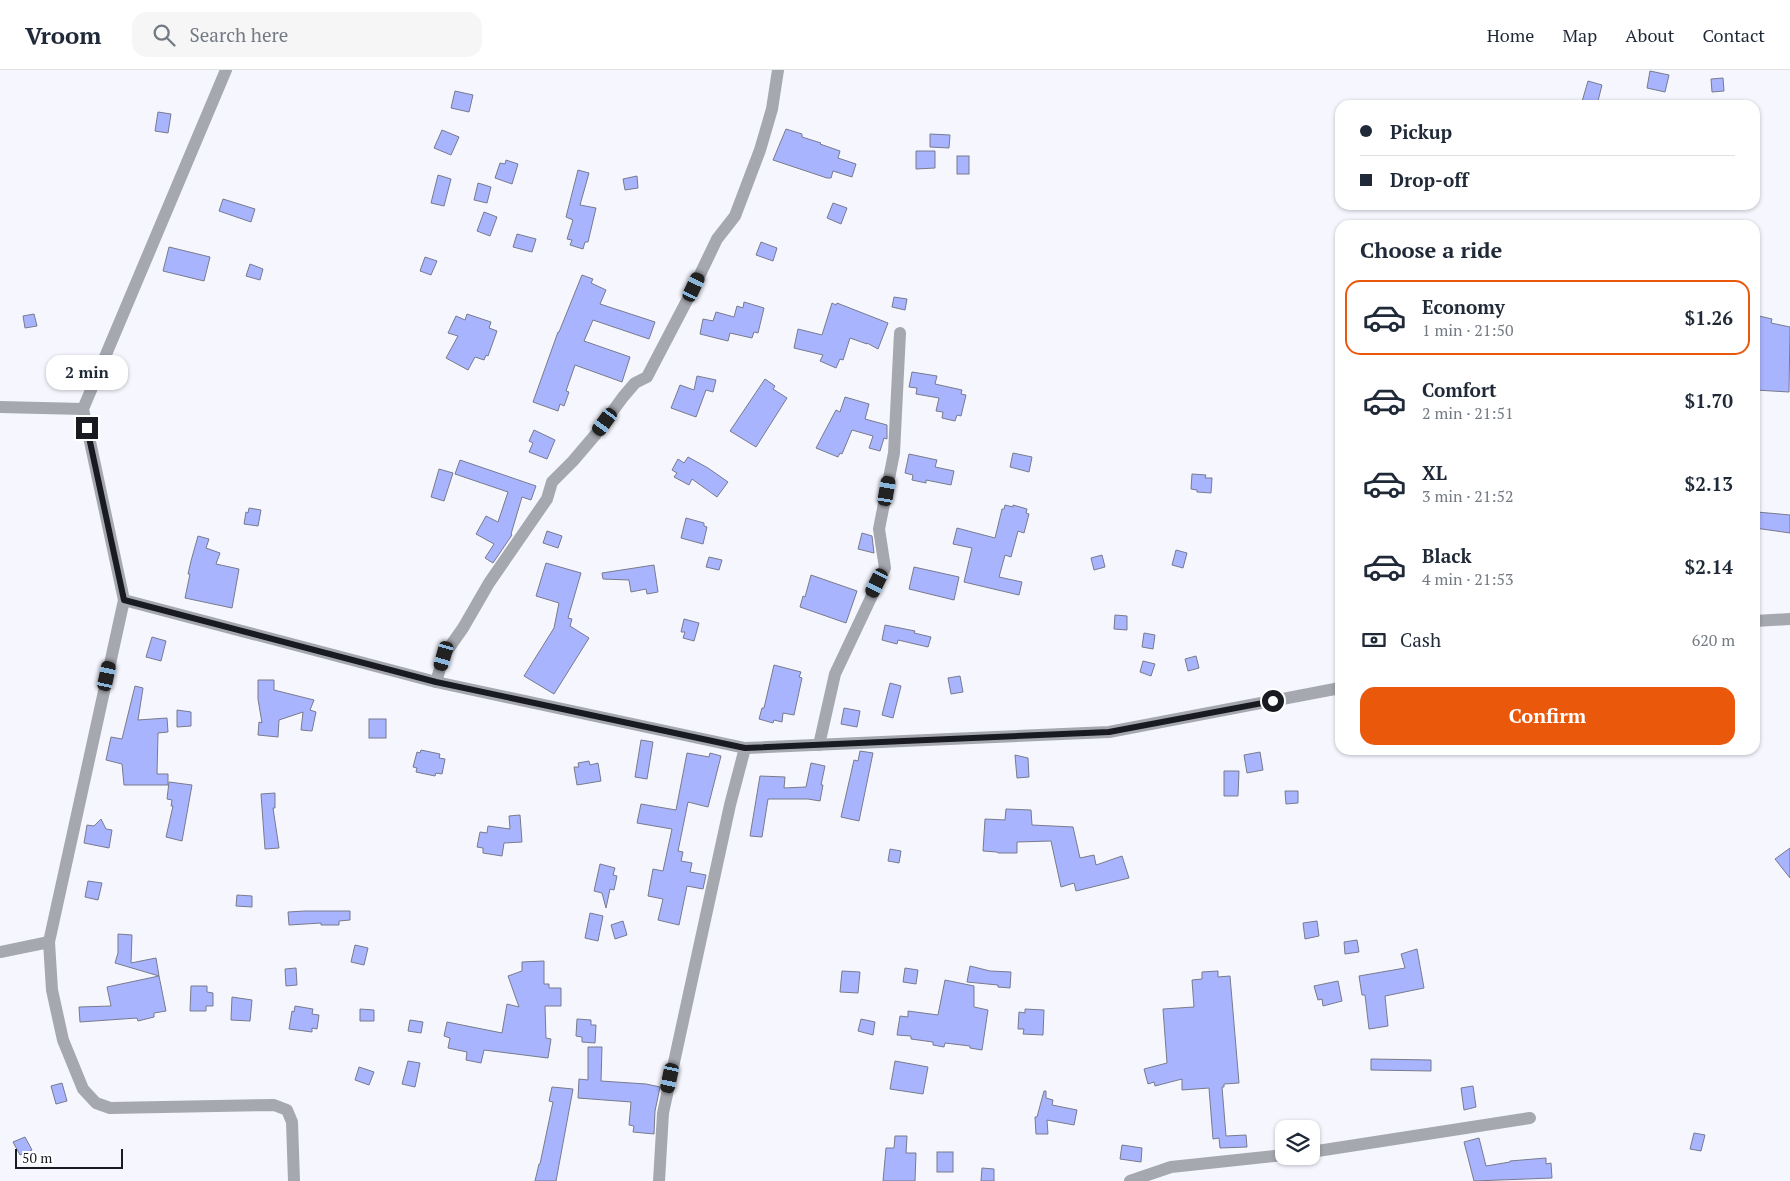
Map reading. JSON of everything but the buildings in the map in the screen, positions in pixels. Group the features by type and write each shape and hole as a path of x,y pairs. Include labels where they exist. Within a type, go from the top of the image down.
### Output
{"street":[{"path":"226,70 83,409 124,600 49,942 52,990 63,1040 83,1089 96,1103 110,1108 274,1105 287,1110 292,1122 294,1181"},
{"path":"436,682 444,656 489,584 547,499 552,482 573,462 634,383 647,377 717,240 735,216 760,150 772,109 778,70"},
{"path":"819,745 834,674 885,568 880,529 894,453 900,333"},
{"path":"0,407 83,409"},
{"path":"124,600 436,682 745,748 1109,732 1335,689"},
{"path":"1760,621 1790,619"},
{"path":"659,1181 663,1113 730,805 745,748"},
{"path":"0,952 49,942"},
{"path":"1320,1151 1530,1118"},
{"path":"1130,1181 1171,1167 1275,1156"}],"route":[{"path":"87,428 124,600 436,682 745,748 1109,732 1273,701"}]}
